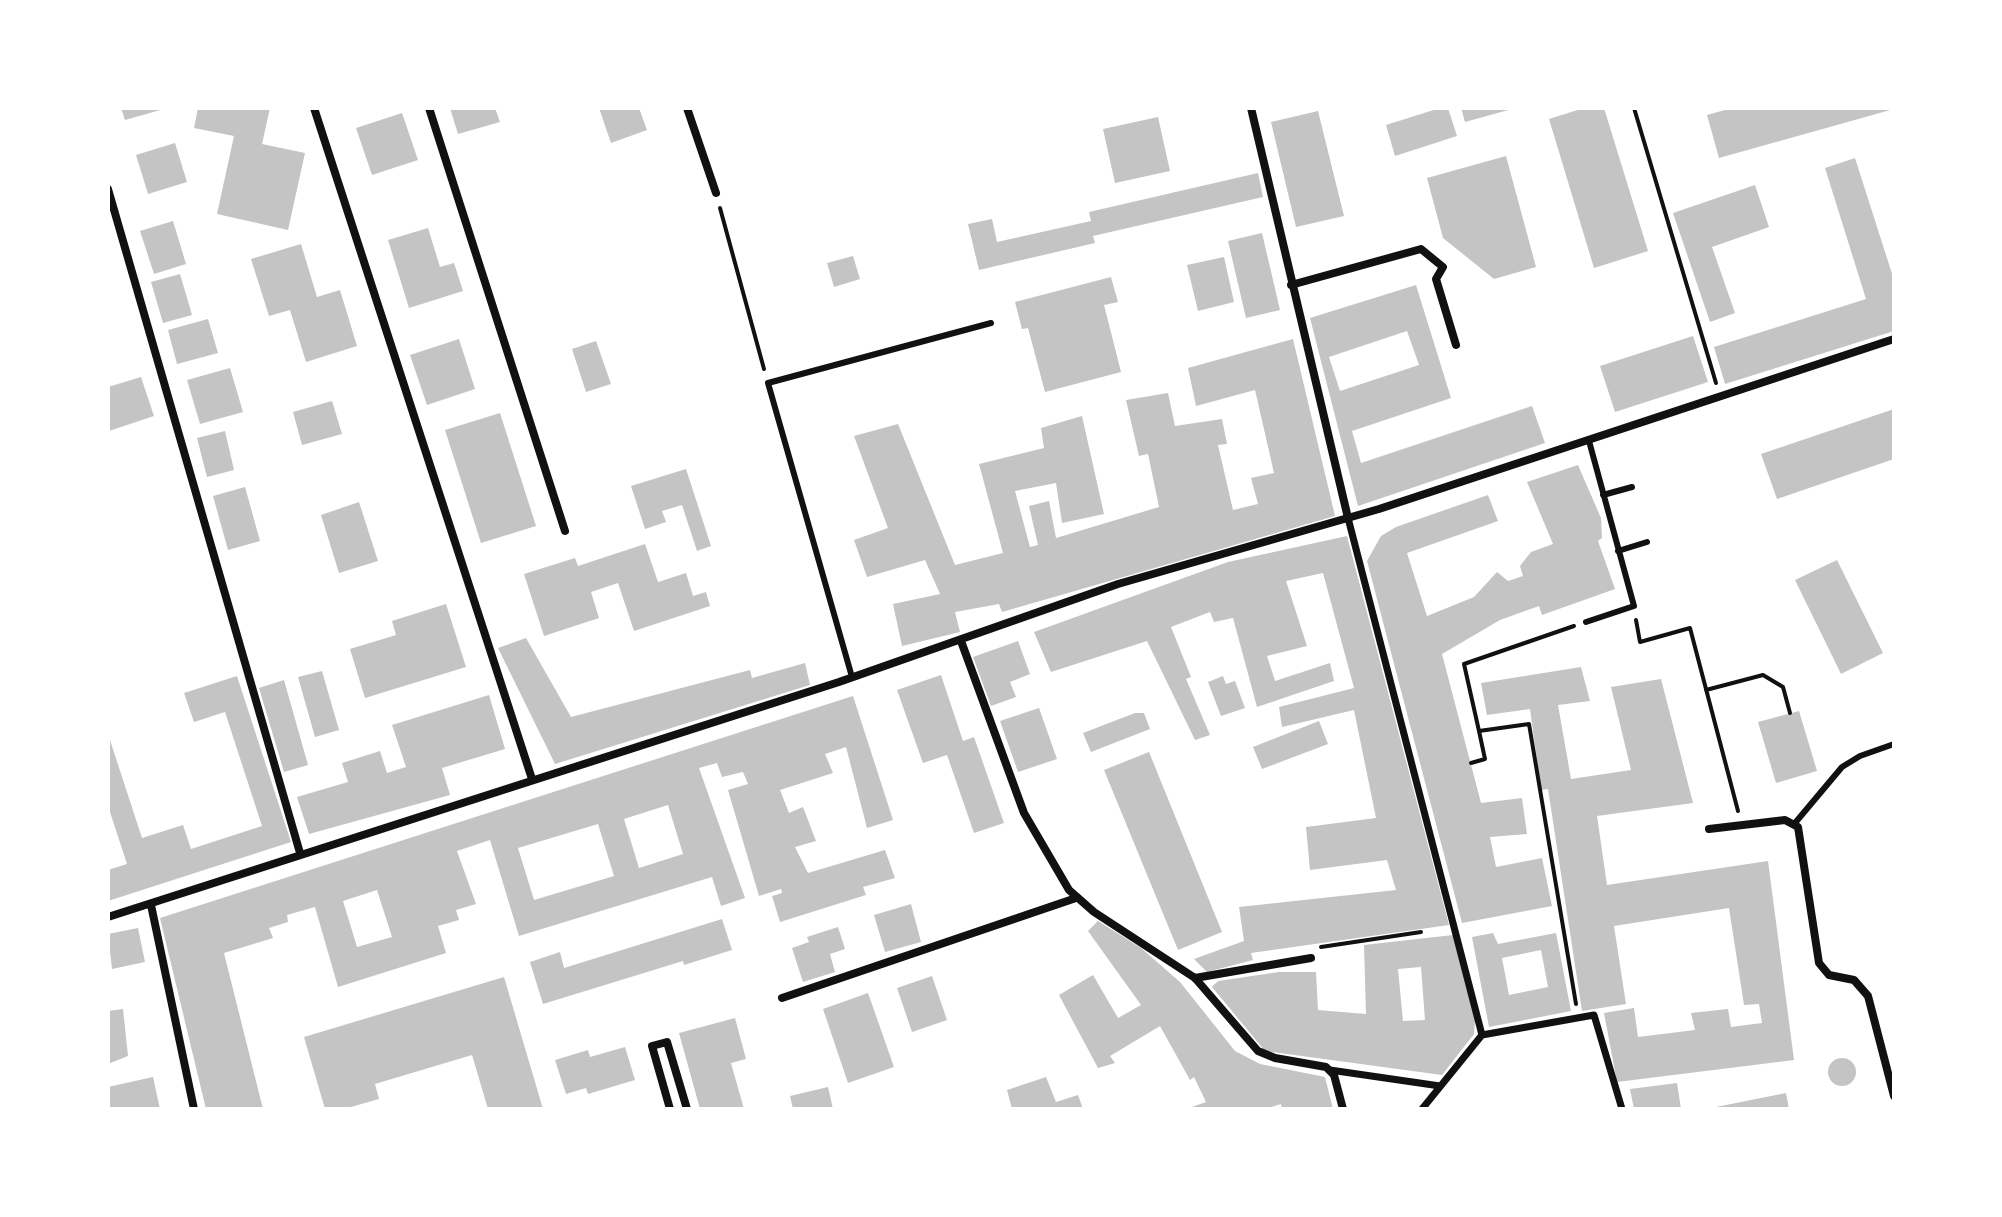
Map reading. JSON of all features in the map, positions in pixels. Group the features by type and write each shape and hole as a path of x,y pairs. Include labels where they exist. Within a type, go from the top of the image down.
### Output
{"street":[{"path":"314,108 532,779"},
{"path":"429,108 565,531"},
{"path":"687,108 716,193"},
{"path":"1251,108 1348,518 1482,1035"},
{"path":"108,189 300,853"},
{"path":"1291,285 1421,249 1443,267 1436,279 1456,345"},
{"path":"108,917 852,677 1118,584 1348,518 1894,339"},
{"path":"961,641 1024,813 1059,877 1076,898 1195,978 1258,1051 1330,1070 1440,1086"},
{"path":"1709,829 1779,820 1795,823 1802,839 1819,963 1829,975 1854,980 1865,989 1894,1096"},
{"path":"782,998 1076,898"},
{"path":"151,905 194,1109"},
{"path":"1195,978 1311,958"},
{"path":"1422,1109 1482,1035 1594,1015 1622,1109"},
{"path":"670,1109 652,1046 667,1042 687,1109"},
{"path":"1330,1070 1343,1109"}],"lane":[{"path":"852,677 768,383 991,323"},
{"path":"1586,622 1634,606 1589,441"},
{"path":"1603,495 1632,487"},
{"path":"1618,551 1647,542"},
{"path":"1795,823 1842,767 1860,756 1894,744"}],"path":[{"path":"1634,108 1720,397"},
{"path":"716,193 768,383"},
{"path":"1634,606 1640,642 1690,628 1741,825"},
{"path":"1471,763 1485,759 1464,664 1586,622"},
{"path":"1706,690 1763,675 1783,687 1790,713"},
{"path":"1479,731 1529,724 1579,1018"},
{"path":"1311,958 1311,949 1421,932"}],"building":[{"path":"121,108 164,108 164,109 125,120"},
{"path":"198,108 270,108 262,144 305,153 288,230 217,214 234,136 194,128"},
{"path":"450,108 495,108 500,122 458,134"},
{"path":"599,108 639,108 647,130 611,143"},
{"path":"1448,108 1457,136 1395,156 1386,125"},
{"path":"1461,108 1512,108 1512,109 1465,122"},
{"path":"1584,108 1604,108 1648,251 1594,268 1549,119"},
{"path":"1732,108 1894,109 1719,158 1707,115"},
{"path":"1318,111 1344,216 1296,227 1271,122"},
{"path":"402,113 418,160 372,175 356,128"},
{"path":"1158,117 1170,171 1115,183 1103,129"},
{"path":"175,143 187,182 148,194 136,155"},
{"path":"1506,156 1536,267 1494,279 1443,238 1427,178"},
{"path":"1855,158 1894,280 1894,331 1725,384 1714,347 1866,299 1825,168"},
{"path":"1258,173 1263,197 1093,236 1095,243 979,270 968,224 992,219 997,242 1091,221 1089,212"},
{"path":"1755,185 1769,227 1712,247 1735,313 1710,322 1673,213"},
{"path":"173,221 186,264 154,274 140,231"},
{"path":"428,228 440,267 454,263 463,291 409,308 388,240"},
{"path":"1262,233 1280,310 1246,318 1228,241"},
{"path":"301,244 317,297 340,290 357,346 306,362 290,310 269,316 251,259"},
{"path":"853,256 860,279 834,287 827,263"},
{"path":"1224,257 1234,302 1198,311 1187,265"},
{"path":"180,274 192,315 163,323 151,282"},
{"path":"1111,277 1118,302 1104,305 1121,372 1045,392 1028,328 1022,329 1015,302"},
{"path":"1416,285 1451,398 1352,431 1361,463 1532,406 1545,443 1358,506 1310,318","holes":["1407,331 1419,365 1340,391 1329,357"]},
{"path":"208,319 218,353 177,364 168,330"},
{"path":"1693,336 1708,382 1615,412 1600,366"},
{"path":"459,339 475,389 427,405 410,355"},
{"path":"1293,339 1335,516 1002,612 999,604 955,612 960,632 902,646 893,604 940,594 925,560 867,577 854,540 888,528 854,436 898,424 955,565 1003,553 979,464 1044,448 1041,428 1082,416 1104,514 1062,523 1056,483 1015,491 1030,547 1038,545 1029,506 1049,501 1056,538 1159,507 1148,454 1139,456 1126,400 1168,393 1175,426 1222,419 1227,444 1218,445 1233,510 1258,504 1251,478 1274,473 1255,390 1196,406 1188,368"},
{"path":"596,341 611,384 586,392 572,349"},
{"path":"230,368 243,412 200,424 187,380"},
{"path":"141,377 154,416 109,431 108,387"},
{"path":"332,401 342,434 302,445 293,412"},
{"path":"1894,409 1894,459 1777,499 1761,454"},
{"path":"500,413 536,526 481,543 445,430"},
{"path":"225,431 234,470 207,477 197,438"},
{"path":"1578,465 1601,518 1602,538 1598,541 1615,589 1542,615 1539,606 1500,620 1442,654 1481,803 1522,798 1527,834 1490,837 1496,867 1542,858 1552,906 1462,923 1367,561 1381,536 1396,527 1488,495 1498,521 1407,553 1427,616 1474,597 1497,572 1508,581 1523,576 1520,566 1531,552 1553,544 1527,482"},
{"path":"686,469 711,546 697,551 682,505 662,511 666,522 645,529 631,486"},
{"path":"245,487 260,541 228,550 213,496"},
{"path":"359,502 378,561 339,573 321,515"},
{"path":"1347,536 1449,925 1251,953 1253,960 1207,972 1194,959 1244,941 1239,907 1396,890 1387,860 1310,870 1306,827 1376,818 1354,710 1282,727 1279,707 1354,688 1323,573 1286,581 1307,646 1267,656 1275,681 1330,663 1334,681 1257,707 1233,618 1214,622 1210,612 1171,627 1191,677 1186,679 1210,735 1195,740 1147,641 1051,672 1034,632 1228,562"},
{"path":"645,544 658,582 686,573 693,596 706,592 710,606 634,631 618,583 591,592 599,618 544,636 524,574 575,558 578,566"},
{"path":"1837,560 1883,653 1841,674 1795,580"},
{"path":"446,604 466,667 365,698 350,649 396,635 392,621"},
{"path":"526,638 571,717 750,670 752,678 805,663 810,685 555,764 498,648"},
{"path":"1018,641 1030,674 1010,682 1016,697 991,706 973,657"},
{"path":"1581,667 1590,701 1558,705 1571,779 1631,770 1611,687 1661,679 1693,803 1597,816 1607,885 1768,861 1794,1060 1617,1082 1604,1013 1634,1008 1638,1037 1695,1030 1691,1013 1728,1009 1731,1027 1762,1023 1759,1004 1744,1005 1729,908 1614,926 1626,1004 1582,1011 1548,789 1541,790 1530,709 1487,715 1481,683"},
{"path":"322,671 339,730 315,737 298,677"},
{"path":"941,675 963,741 974,737 1004,823 974,833 947,755 923,763 897,690"},
{"path":"237,676 291,842 108,901 108,870 127,864 108,806 108,734 142,838 183,825 191,849 262,826 225,712 194,722 184,693"},
{"path":"1223,676 1226,684 1235,681 1245,708 1221,716 1208,682"},
{"path":"284,680 308,765 284,772 259,688"},
{"path":"489,695 505,749 442,768 450,795 309,834 297,797 348,782 342,763 380,751 387,773 406,767 392,725"},
{"path":"853,696 893,820 867,828 846,747 825,754 833,773 780,790 789,813 803,807 816,841 795,847 808,873 885,850 895,878 863,887 866,895 780,922 772,896 782,893 781,889 759,896 728,790 748,784 743,772 722,777 717,763 699,768 745,898 721,906 712,877 519,936 490,840 457,851 476,904 456,910 459,920 438,926 446,953 338,987 315,907 287,915 288,922 269,928 273,938 224,953 263,1109 206,1109 160,918","holes":["668,805 683,854 639,868 624,819","598,824 614,876 534,900 518,848","377,890 392,937 357,947 343,901"]},
{"path":"1039,708 1057,759 1018,772 1000,721"},
{"path":"1799,711 1817,771 1776,783 1758,722"},
{"path":"1135,713 1144,713 1150,729 1091,752 1083,733"},
{"path":"1319,721 1328,744 1262,769 1253,747"},
{"path":"1149,752 1222,932 1178,950 1104,770"},
{"path":"911,904 921,942 885,952 874,915"},
{"path":"722,919 732,950 684,965 683,961 543,1004 530,962 560,952 564,968"},
{"path":"1098,921 1141,948 1180,982 1235,1051 1260,1064 1325,1077 1333,1109 1282,1109 1281,1104 1265,1109 1186,1109 1206,1102 1194,1077 1190,1080 1160,1026 1110,1056 1115,1063 1098,1068 1059,995 1093,975 1118,1018 1141,1005 1088,931"},
{"path":"838,927 845,949 830,954 835,972 803,982 792,948 809,942 807,937"},
{"path":"138,928 145,962 112,969 108,934"},
{"path":"1493,933 1498,944 1556,933 1571,1011 1489,1027 1472,937","holes":["1541,950 1548,987 1509,995 1502,958"]},
{"path":"1453,935 1475,1020 1474,1034 1442,1075 1265,1051 1212,987 1218,981 1279,972 1316,972 1318,1010 1366,1014 1364,945","holes":["1421,967 1425,1020 1403,1021 1398,969"]},
{"path":"932,976 947,1020 912,1032 897,988"},
{"path":"504,977 543,1109 488,1109 472,1055 375,1084 379,1099 344,1109 325,1109 304,1037"},
{"path":"868,993 894,1067 848,1083 823,1009"},
{"path":"123,1009 128,1056 108,1064 108,1011"},
{"path":"735,1018 746,1059 731,1063 744,1109 700,1109 679,1033"},
{"path":"625,1047 635,1080 588,1094 586,1088 566,1094 555,1060 588,1050 590,1057"},
{"path":"1842,1058 1852,1062 1856,1072 1852,1082 1842,1086 1832,1082 1828,1072 1832,1062"},
{"path":"153,1077 160,1109 108,1109 108,1087"},
{"path":"1046,1077 1056,1102 1078,1095 1083,1109 1012,1109 1007,1090"},
{"path":"1677,1083 1681,1109 1634,1109 1630,1089"},
{"path":"828,1087 833,1109 793,1109 790,1096"},
{"path":"1786,1093 1789,1109 1711,1109 1711,1108"}]}
